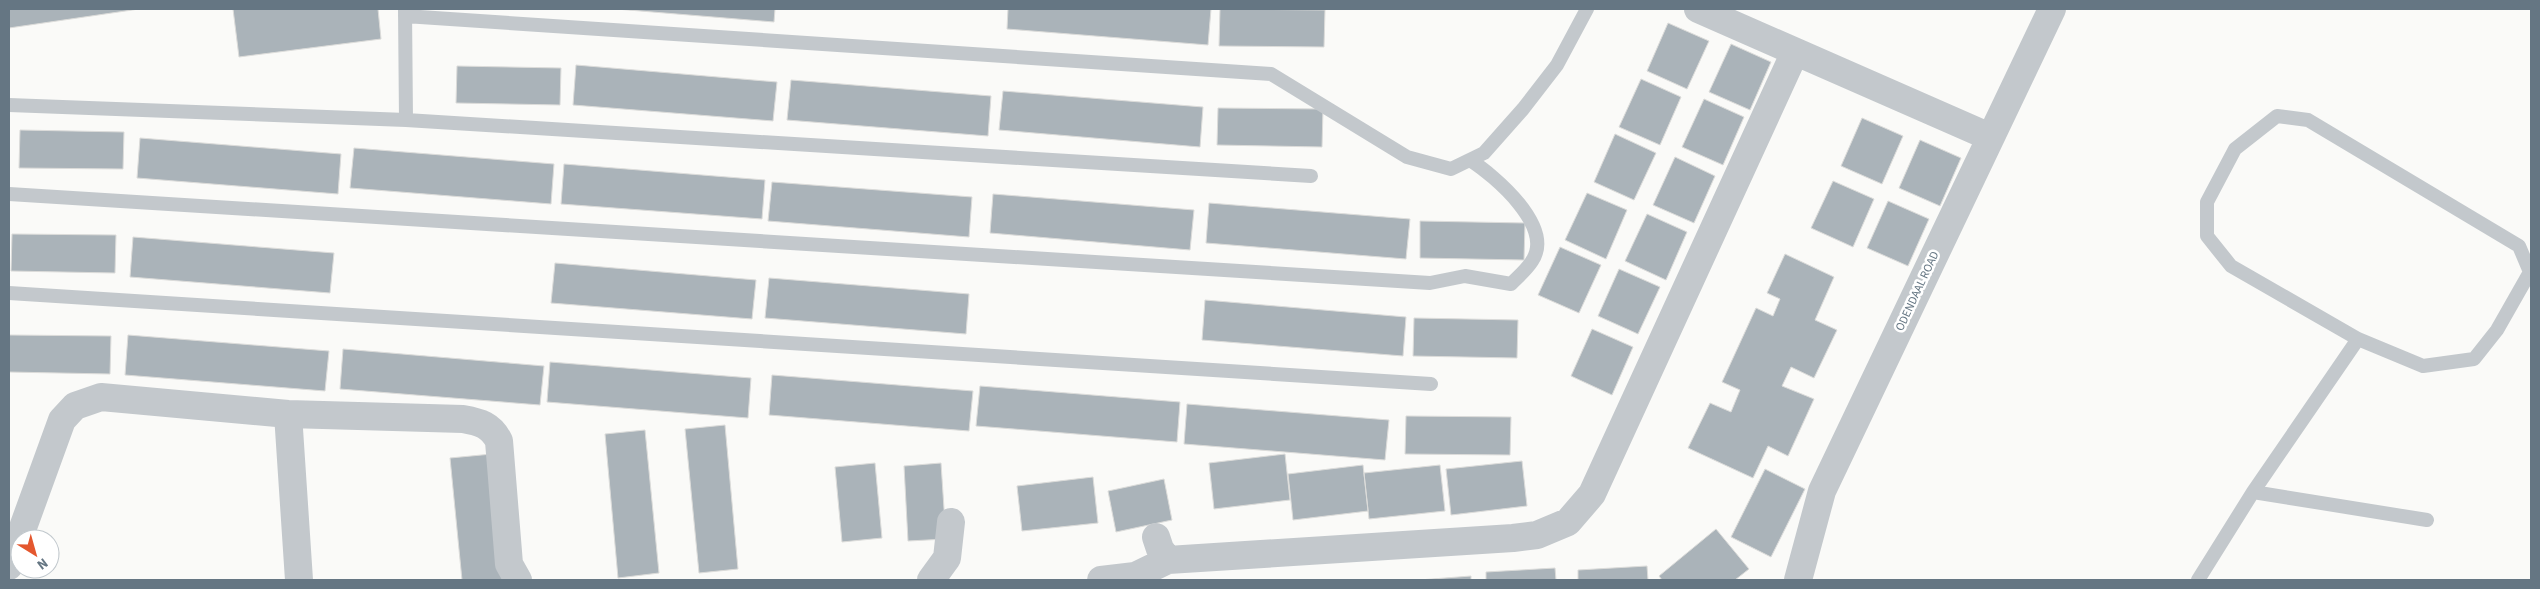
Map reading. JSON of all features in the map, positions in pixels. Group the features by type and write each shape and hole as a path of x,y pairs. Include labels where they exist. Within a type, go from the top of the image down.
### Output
{"street":[{"path":"1698,9 1990,137"},
{"name":"ODENDAAL ROAD","path":"1798,580 1822,491 2052,9"},
{"path":"1100,580 1135,576 1162,548 1512,538 1537,535 1568,522 1592,494 1795,52"},
{"path":"9,566 62,420 75,406 101,397 288,414 463,419 482,422 494,431 499,441 510,564 518,580"},
{"path":"288,414 299,580"},
{"path":"930,580 947,558 951,522"}],"lane":[{"path":"406,120 405,12 1271,74 1407,157 1451,169 1484,153 1524,110 1557,65 1587,9"},
{"path":"9,105 406,120 1311,176"},
{"path":"2277,116 2308,120 2519,246 2530,272 2497,330 2474,359 2423,366 2358,339 2231,266 2207,236 2207,202 2235,149 2277,116"},
{"path":"9,194 1430,283 1465,276 1511,284 1534,260 1537,236 1520,203 1489,172 1470,160"},
{"path":"9,293 1431,384"},
{"path":"2198,580 2253,492 2358,339"},
{"path":"2253,492 2427,520"}],"building":[{"path":"9,9 139,9 9,28"},
{"path":"233,9 378,9 381,39 239,57"},
{"path":"616,9 775,9 774,22"},
{"path":"1008,9 1211,9 1208,45 1007,29"},
{"path":"1220,9 1325,10 1324,47 1219,46"},
{"path":"1668,23 1709,41 1687,89 1647,71"},
{"path":"1731,44 1771,62 1750,110 1709,92"},
{"path":"576,65 777,82 773,121 573,105"},
{"path":"457,66 561,68 560,105 456,103"},
{"path":"1641,79 1681,97 1660,145 1619,127"},
{"path":"791,80 991,96 988,136 787,120"},
{"path":"1003,91 1203,107 1200,147 999,130"},
{"path":"1704,99 1744,117 1723,165 1682,147"},
{"path":"1218,108 1323,109 1322,147 1217,145"},
{"path":"1862,118 1903,136 1882,184 1841,166"},
{"path":"20,130 124,132 123,169 19,168"},
{"path":"1615,134 1656,153 1634,200 1594,182"},
{"path":"140,138 341,154 338,194 137,178"},
{"path":"1920,140 1961,158 1940,206 1899,188"},
{"path":"354,148 554,164 551,204 350,188"},
{"path":"1675,157 1715,176 1694,223 1653,205"},
{"path":"564,164 765,180 762,219 561,204"},
{"path":"1833,181 1874,199 1853,247 1811,228"},
{"path":"772,182 972,197 969,237 768,221"},
{"path":"1587,193 1627,210 1606,259 1565,240"},
{"path":"993,194 1194,210 1190,250 990,233"},
{"path":"1888,201 1929,219 1908,266 1867,248"},
{"path":"1209,203 1410,219 1406,259 1206,243"},
{"path":"1647,214 1687,232 1666,280 1625,261"},
{"path":"1420,221 1525,223 1524,260 1420,258"},
{"path":"12,234 116,235 115,273 11,271"},
{"path":"133,237 334,253 330,293 130,277"},
{"path":"1560,247 1601,265 1579,313 1538,295"},
{"path":"1785,254 1834,277 1815,320 1837,330 1814,378 1791,367 1782,386 1814,399 1788,456 1768,446 1753,478 1688,448 1710,403 1731,412 1740,390 1722,382 1756,308 1773,316 1780,299 1767,293"},
{"path":"555,263 756,280 752,319 551,303"},
{"path":"1619,269 1660,287 1638,334 1598,316"},
{"path":"769,278 969,294 966,334 765,318"},
{"path":"1205,300 1406,317 1403,356 1202,340"},
{"path":"1414,318 1518,320 1517,358 1413,356"},
{"path":"1592,329 1633,347 1612,395 1571,376"},
{"path":"9,335 111,336 110,374 9,372"},
{"path":"128,335 329,351 325,391 125,375"},
{"path":"343,349 544,366 540,405 340,389"},
{"path":"550,362 751,378 748,418 547,402"},
{"path":"772,375 973,391 969,431 769,415"},
{"path":"980,386 1180,402 1177,442 976,426"},
{"path":"1187,404 1389,420 1385,460 1184,444"},
{"path":"1406,416 1511,417 1510,455 1405,454"},
{"path":"725,425 738,569 699,573 685,429"},
{"path":"645,430 659,573 618,578 605,434"},
{"path":"492,454 504,580 462,580 450,458"},
{"path":"1285,454 1290,500 1214,509 1209,463"},
{"path":"1522,461 1527,506 1451,515 1446,469"},
{"path":"875,463 882,538 842,542 835,467"},
{"path":"941,463 946,539 908,541 904,466"},
{"path":"1363,465 1368,511 1293,520 1288,474"},
{"path":"1440,465 1445,511 1369,519 1364,473"},
{"path":"1765,469 1805,489 1771,557 1731,537"},
{"path":"1093,477 1098,523 1022,531 1017,486"},
{"path":"1164,479 1172,520 1116,532 1108,491"},
{"path":"1716,529 1749,569 1735,580 1662,580 1659,576"},
{"path":"1647,566 1648,580 1578,580 1578,570"},
{"path":"1555,568 1556,580 1486,580 1486,572"},
{"path":"1471,576 1471,580 1419,580"}]}
